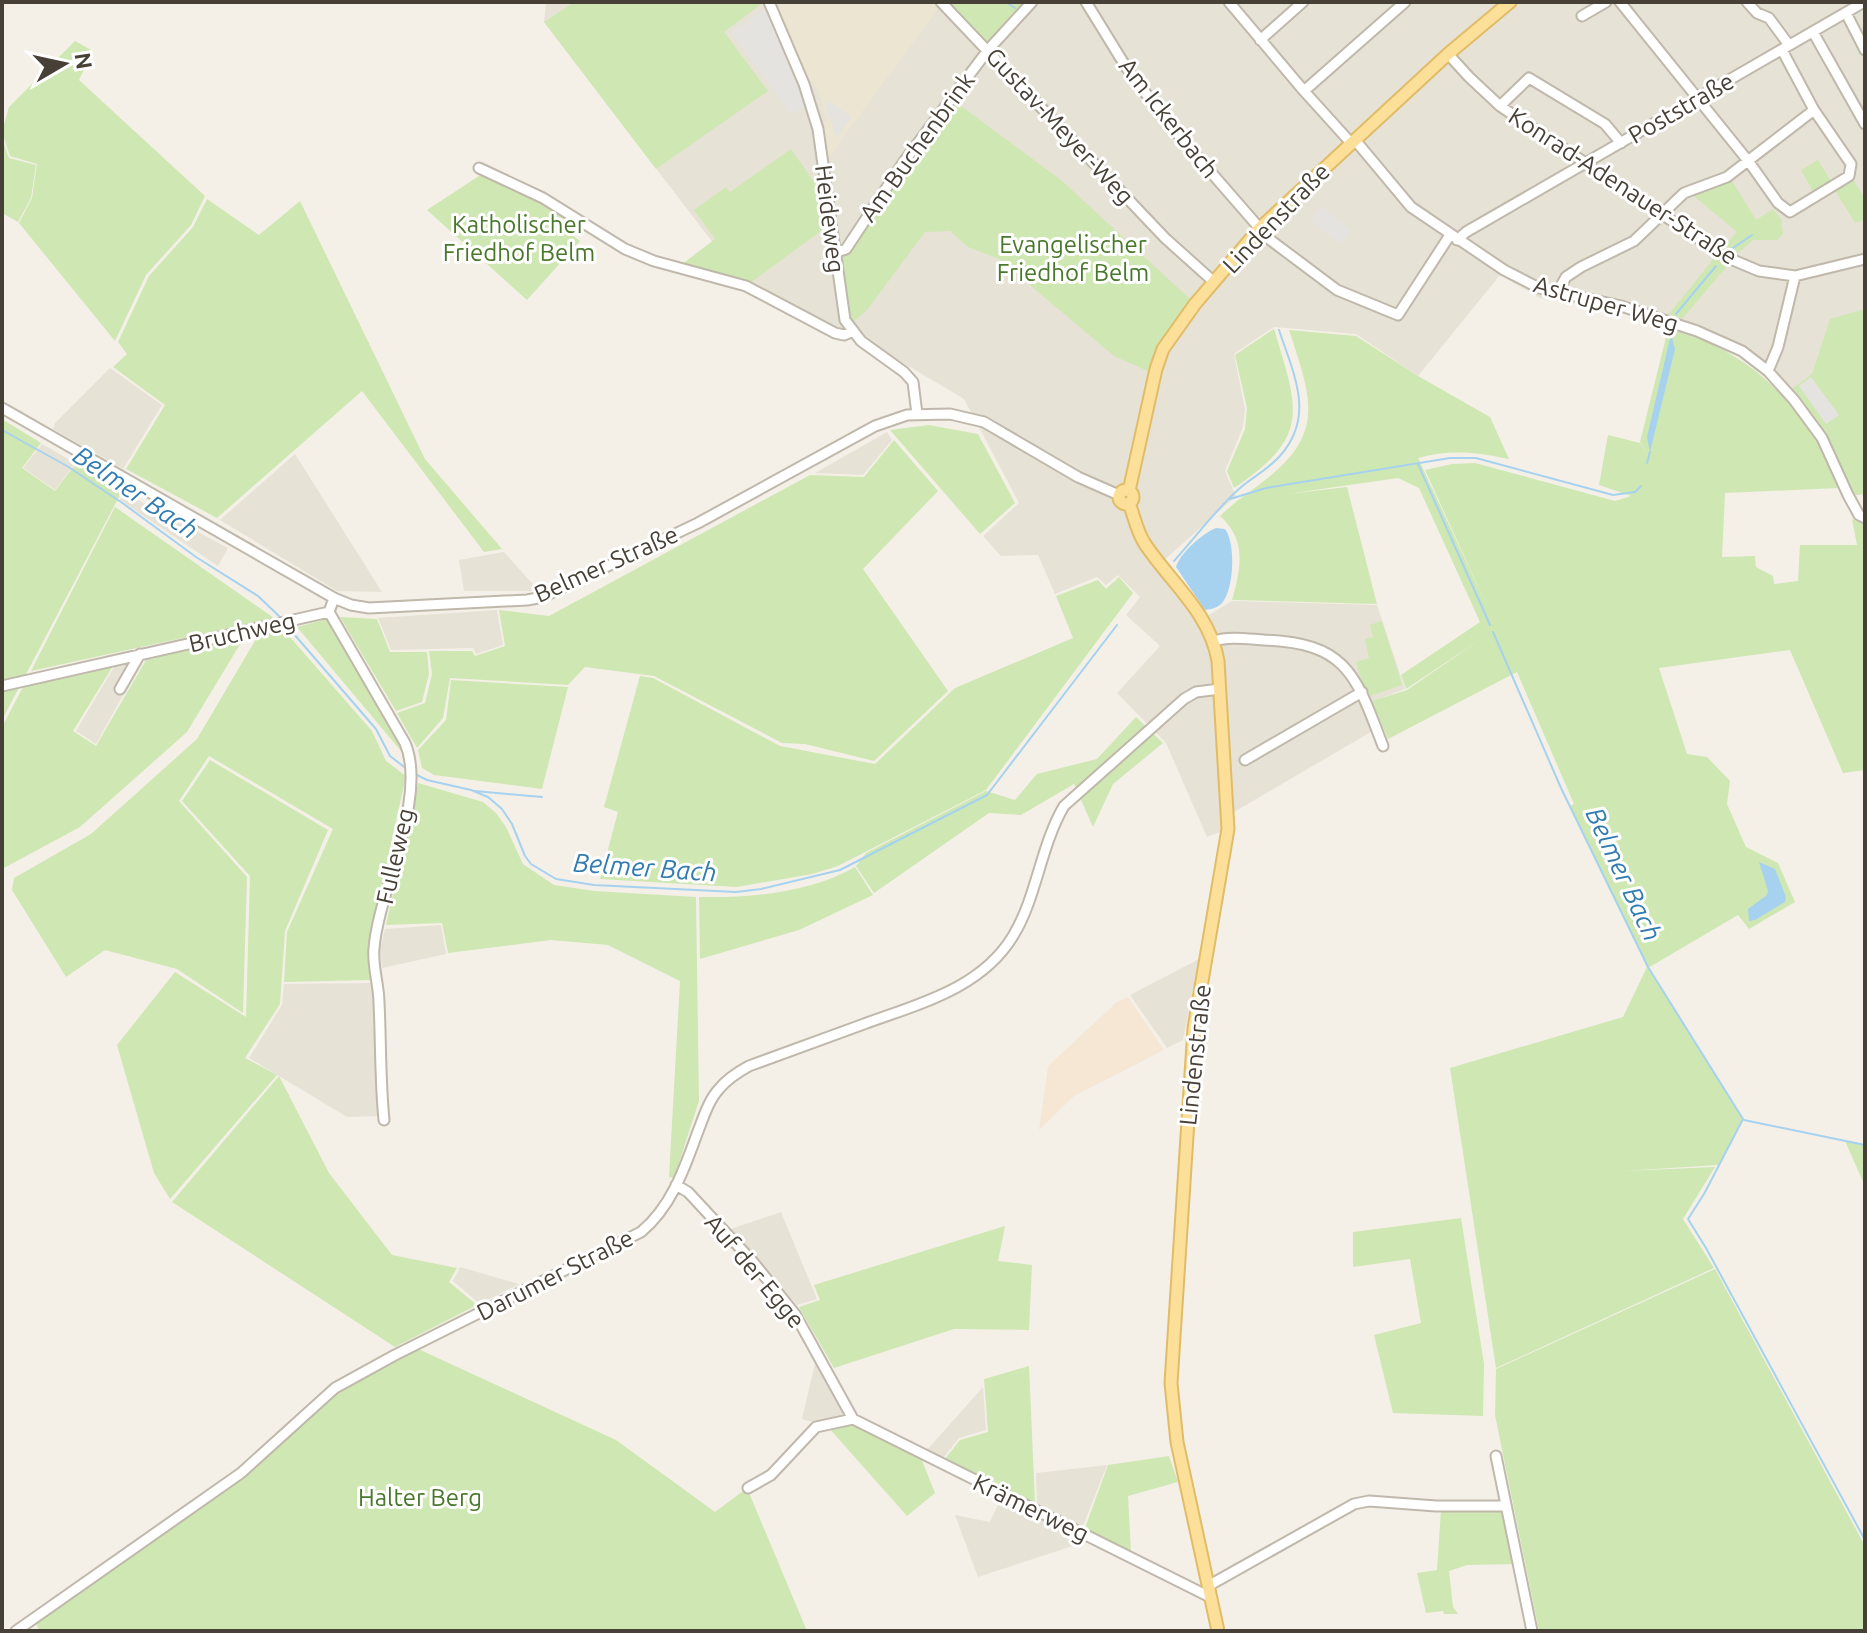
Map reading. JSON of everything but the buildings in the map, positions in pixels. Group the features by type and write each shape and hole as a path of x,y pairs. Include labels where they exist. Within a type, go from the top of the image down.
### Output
{"main road":[{"name":"Lindenstraße","path":"1218,1631 1177,1442 1171,1383 1194,1028 1228,829 1220,689 1214,641 1202,618 1145,544 1125,496 1163,349 1195,304 1259,229 1448,54 1510,2"}],"street":[{"name":"Heideweg","path":"769,2 802,80 817,126 841,304 851,332"},
{"name":"Gustav-Meyer-Weg","path":"941,2 1165,238 1214,282"},
{"name":"Am Buchenbrink","path":"833,253 846,249 903,163 988,50 1032,2"},
{"name":"Am Ickerbach","path":"1086,2 1126,67 1169,124 1259,229 1280,249 1337,290 1398,315 1454,237"},
{"name":"Astruper Weg","path":"1229,2 1304,91 1411,207 1454,237 1504,270 1539,288 1621,306 1697,331 1742,351 1768,371 1822,438 1848,495 1859,515 1865,518"},
{"path":"1260,40 1303,2"},
{"path":"1582,16 1606,2"},
{"path":"1620,2 1749,162 1778,203 1790,212 1849,176 1851,164 1814,110 1769,18 1757,13 1747,2"},
{"name":"Poststraße","path":"1454,237 1864,2"},
{"path":"1304,91 1402,3"},
{"path":"1846,13 1865,50"},
{"path":"1813,32 1865,124"},
{"name":"Konrad-Adenauer-Straße","path":"1448,54 1500,106 1726,257 1759,271 1795,276 1865,259"},
{"path":"1500,106 1529,78 1605,124 1621,143"},
{"path":"1557,293 1566,277 1634,241 1684,193 1727,177 1814,110"},
{"path":"479,168 543,198 640,256 746,286 835,333 844,335 851,332 913,382 917,414"},
{"path":"1768,371 1778,347 1795,276"},
{"name":"Belmer Straße","path":"2,408 334,598 369,608 543,597 698,523 875,426 917,414 950,414 984,422 1078,477 1125,496"},
{"name":"Bruchweg","path":"2,686 329,612 334,598"},
{"name":"Fulleweg","path":"329,612 405,743 412,762 411,785 373,949 379,986 384,1120"},
{"path":"1214,641 1294,642 1325,651 1344,663 1362,692 1383,746"},
{"path":"120,689 140,654"},
{"name":"Darumer Straße","path":"16,1631 241,1473 335,1388 641,1232 662,1211 676,1185 706,1110 718,1090 732,1076 749,1066 952,991 986,968 1013,936 1024,914 1052,826 1064,806 1184,699 1196,692 1220,689"},
{"path":"1245,760 1362,692"},
{"name":"Auf der Egge","path":"676,1185 688,1192 753,1262 795,1314 853,1419"},
{"path":"748,1488 771,1475 816,1427 853,1419"},
{"name":"Krämerweg","path":"853,1419 1209,1592"},
{"path":"1496,1456 1532,1631"},
{"path":"1209,1592 1354,1504 1369,1501 1436,1506 1506,1506"}],"shaded area":[{"path":"546,2 1865,2 1865,494 1855,495 1847,506 1816,439 1790,402 1738,356 1686,333 1617,311 1540,298 1500,275 1418,376 1356,334 1274,327 1234,354 1245,409 1243,427 1225,471 1236,496 1161,563 1199,621 1232,601 1377,605 1405,689 1371,702 1381,726 1229,815 1228,829 1207,837 1166,743 1117,693 1160,646 1126,615 1140,597 1118,575 1106,585 1097,577 1055,594 1038,555 1001,556 983,536 1019,503 964,399 851,332 847,334 746,286 544,22"},
{"path":"775,2 940,2 941,5 828,158 823,127 827,119 818,89 808,77"},
{"path":"767,8 806,107 791,114 731,32"},
{"path":"829,101 851,117 837,138 825,106"},
{"path":"1322,207 1350,230 1342,244 1310,220"},
{"path":"110,368 162,405 123,469 53,429 55,423"},
{"path":"1811,377 1839,415 1826,424 1799,386"},
{"path":"887,432 892,440 863,475 815,473"},
{"path":"42,444 75,463 55,490 23,468"},
{"path":"295,454 382,592 337,591 220,520"},
{"path":"123,492 228,548 218,566 120,500"},
{"path":"504,552 539,591 464,591 459,560"},
{"path":"497,610 503,645 476,654 473,648 391,650 378,618"},
{"path":"142,661 96,744 76,731 114,667"},
{"path":"441,925 446,954 382,968 380,950 385,929"},
{"path":"1199,959 1183,1040 1167,1048 1130,995"},
{"path":"374,983 381,1116 347,1117 249,1058 282,1005 284,984"},
{"path":"1128,997 1164,1050 1074,1096 1039,1130 1048,1066 1117,1002"},
{"path":"781,1212 817,1299 797,1305 728,1230"},
{"path":"460,1267 519,1284 480,1304 453,1281"},
{"path":"817,1355 850,1417 812,1422 802,1419"},
{"path":"983,1387 986,1430 959,1438 943,1458 927,1450"},
{"path":"1107,1465 1083,1526 1037,1504 1036,1473"},
{"path":"1002,1496 1088,1541 978,1577 955,1515 990,1522"}],"green space":[{"path":"574,2 764,2 724,32 768,91 656,169 544,22"},
{"path":"943,2 1023,2 1028,6 988,50"},
{"path":"75,41 93,51 79,80 205,196 191,225 146,275 115,341 19,223 32,198 37,164 10,156 2,132 9,107"},
{"name":"Evangelischer Friedhof Belm","path":"953,100 1061,180 1191,300 1163,339 1150,372 1114,356 999,259 968,247 950,231 925,232 867,310 853,322 849,315 841,259"},
{"path":"2,138 9,158 36,165 31,198 18,222 2,213"},
{"path":"791,149 812,179 820,174 825,228 746,286 677,268 715,239 694,210 726,187 730,192"},
{"path":"1818,160 1832,183 1814,193 1801,170"},
{"name":"Katholischer Friedhof Belm","path":"482,174 566,215 558,224 580,241 527,300 427,210"},
{"path":"1729,176 1756,220 1773,209 1781,219 1783,234 1777,240 1753,240 1736,255 1723,248 1737,232 1694,196 1707,185"},
{"path":"1853,179 1865,199 1865,220 1855,223 1835,190"},
{"path":"207,199 259,235 300,201 425,459 502,549 484,552 362,391 217,518 126,469 165,405 113,367 127,354 118,342 149,276 193,227"},
{"path":"1714,258 1727,266 1682,319 1669,314"},
{"path":"1865,309 1865,494 1855,495 1823,438 1789,391 1812,374 1830,319"},
{"path":"1274,329 1289,380 1292,419 1287,436 1277,452 1234,488 1227,471 1245,429 1247,408 1235,355"},
{"path":"1668,329 1712,344 1752,368 1769,383 1801,417 1824,455 1838,488 1725,493 1722,557 1755,556 1756,567 1773,576 1774,584 1798,581 1800,545 1857,545 1852,519 1865,525 1865,770 1843,773 1790,650 1659,668 1687,754 1707,757 1730,781 1727,804 1746,847 1778,863 1795,902 1749,929 1738,915 1648,968 1743,1119 1719,1165 1623,1171 1715,1167 1683,1219 1714,1268 1496,1368 1450,1068 1623,1017 1647,967 1570,806 1574,804 1517,672 1388,739 1372,701 1407,690 1481,639 1406,689 1401,675 1480,622 1419,488 1398,478 1287,494 1347,487 1377,604 1232,600 1240,555 1235,535 1220,516 1287,460 1306,427 1307,392 1289,330 1356,336 1490,417 1509,459 1464,452 1418,458 1492,617 1425,470 1475,463 1615,501 1631,496 1599,485 1608,435 1640,443 1648,455 1640,442"},
{"path":"2,419 41,443 22,468 55,491 76,463 122,491 2,720"},
{"path":"929,425 978,434 1015,503 980,534 890,430"},
{"path":"894,440 938,491 863,569 948,691 874,761 805,744 782,743 654,676 585,667 568,685 450,678 443,718 417,748 397,713 425,703 432,674 429,651 472,651 475,656 505,646 499,610 549,616 810,475 864,477"},
{"path":"115,507 274,618 31,671"},
{"path":"1119,577 1133,593 986,790 838,866 812,874 737,887 600,879 618,812 604,807 640,676 653,678 780,746 875,764 955,688 1073,638 1056,596 1098,580 1106,589"},
{"path":"340,617 377,619 390,652 427,652 429,674 422,702 396,711"},
{"path":"327,619 406,757 297,627"},
{"path":"1382,621 1402,685 1367,697 1356,662 1369,658 1365,639 1373,637 1370,625"},
{"path":"283,629 372,731 386,761 406,776 368,948 374,980 284,982 287,932 333,829 209,756 179,801 247,877 243,1013 177,969 105,950 66,977 12,890 14,878 91,834 197,739 259,634"},
{"path":"245,636 187,732 80,827 2,869 2,727 23,687 113,666 73,731 96,746 146,660"},
{"path":"451,680 568,687 542,789 434,775 422,768 418,750 446,720"},
{"path":"1136,717 1163,743 1113,784 1093,827 1074,784 1021,815 989,813 874,893 856,866 866,853 986,791 1015,800 1037,774 1097,759"},
{"path":"210,760 328,830 285,931 280,1004 245,1058 277,1075 170,1199 154,1173 117,1045 175,972 246,1017 250,876 182,801"},
{"path":"418,783 483,802 506,827 523,864 554,885 594,891 696,897 699,1101 674,1178 669,1177 680,981 608,945 551,940 448,953 442,923 386,925"},
{"path":"855,867 873,895 799,930 700,959 699,897 779,892 819,883"},
{"path":"279,1076 329,1173 392,1255 457,1268 449,1282 477,1305 395,1347 172,1202"},
{"path":"1845,1141 1865,1145 1865,1186"},
{"path":"1461,1218 1484,1364 1483,1416 1393,1413 1374,1335 1421,1323 1410,1259 1353,1267 1353,1232"},
{"path":"1005,1226 998,1261 1032,1265 1029,1330 954,1329 834,1368 799,1307 820,1300 814,1285"},
{"path":"1715,1269 1865,1546 1865,1631 1539,1631 1495,1415 1496,1369"},
{"name":"Halter Berg","path":"416,1348 616,1440 715,1512 747,1488 807,1631 38,1631 37,1623 251,1471 343,1386"},
{"path":"1029,1366 1035,1503 945,1459 960,1440 988,1432 984,1379"},
{"path":"853,1423 921,1458 935,1493 907,1516 828,1427"},
{"path":"1169,1456 1178,1482 1128,1496 1131,1552 1085,1528 1108,1465"},
{"path":"1441,1510 1502,1512 1515,1564 1467,1565 1449,1571 1453,1607 1458,1614 1444,1614 1443,1611 1426,1613 1417,1573 1437,1570"}],"water":[{"path":"1671,334 1675,349 1650,452 1647,437"},
{"path":"1216,528 1225,529 1229,536 1231,578 1222,603 1205,610 1176,567 1193,544"},
{"path":"1759,862 1775,869 1786,897 1785,902 1749,921 1748,909 1768,891"}],"waterway":[{"path":"1006,2 1015,8"},
{"path":"1730,250 1752,235"},
{"path":"1676,314 1716,266"},
{"path":"1174,561 1240,488 1279,457 1297,427 1298,395 1279,330"},
{"name":"Belmer Bach","path":"2,430 67,466 121,502 196,557 258,596 281,618"},
{"path":"1647,463 1650,452"},
{"path":"1230,499 1266,488 1450,458 1476,458 1613,495 1635,492 1641,486"},
{"name":"Belmer Bach","path":"1418,464 1490,625"},
{"name":"Belmer Bach","path":"413,773 427,780 488,797 502,809 512,824 531,864 556,879 594,885 736,892 761,889 840,870 987,795 1117,625"},
{"name":"Belmer Bach","path":"287,626 376,729 390,756 408,770"},
{"name":"Belmer Bach","path":"1493,632 1561,788 1648,967 1743,1119"},
{"path":"475,791 542,797"},
{"path":"1744,1120 1865,1145"},
{"path":"1742,1121 1688,1219 1865,1540"}]}
